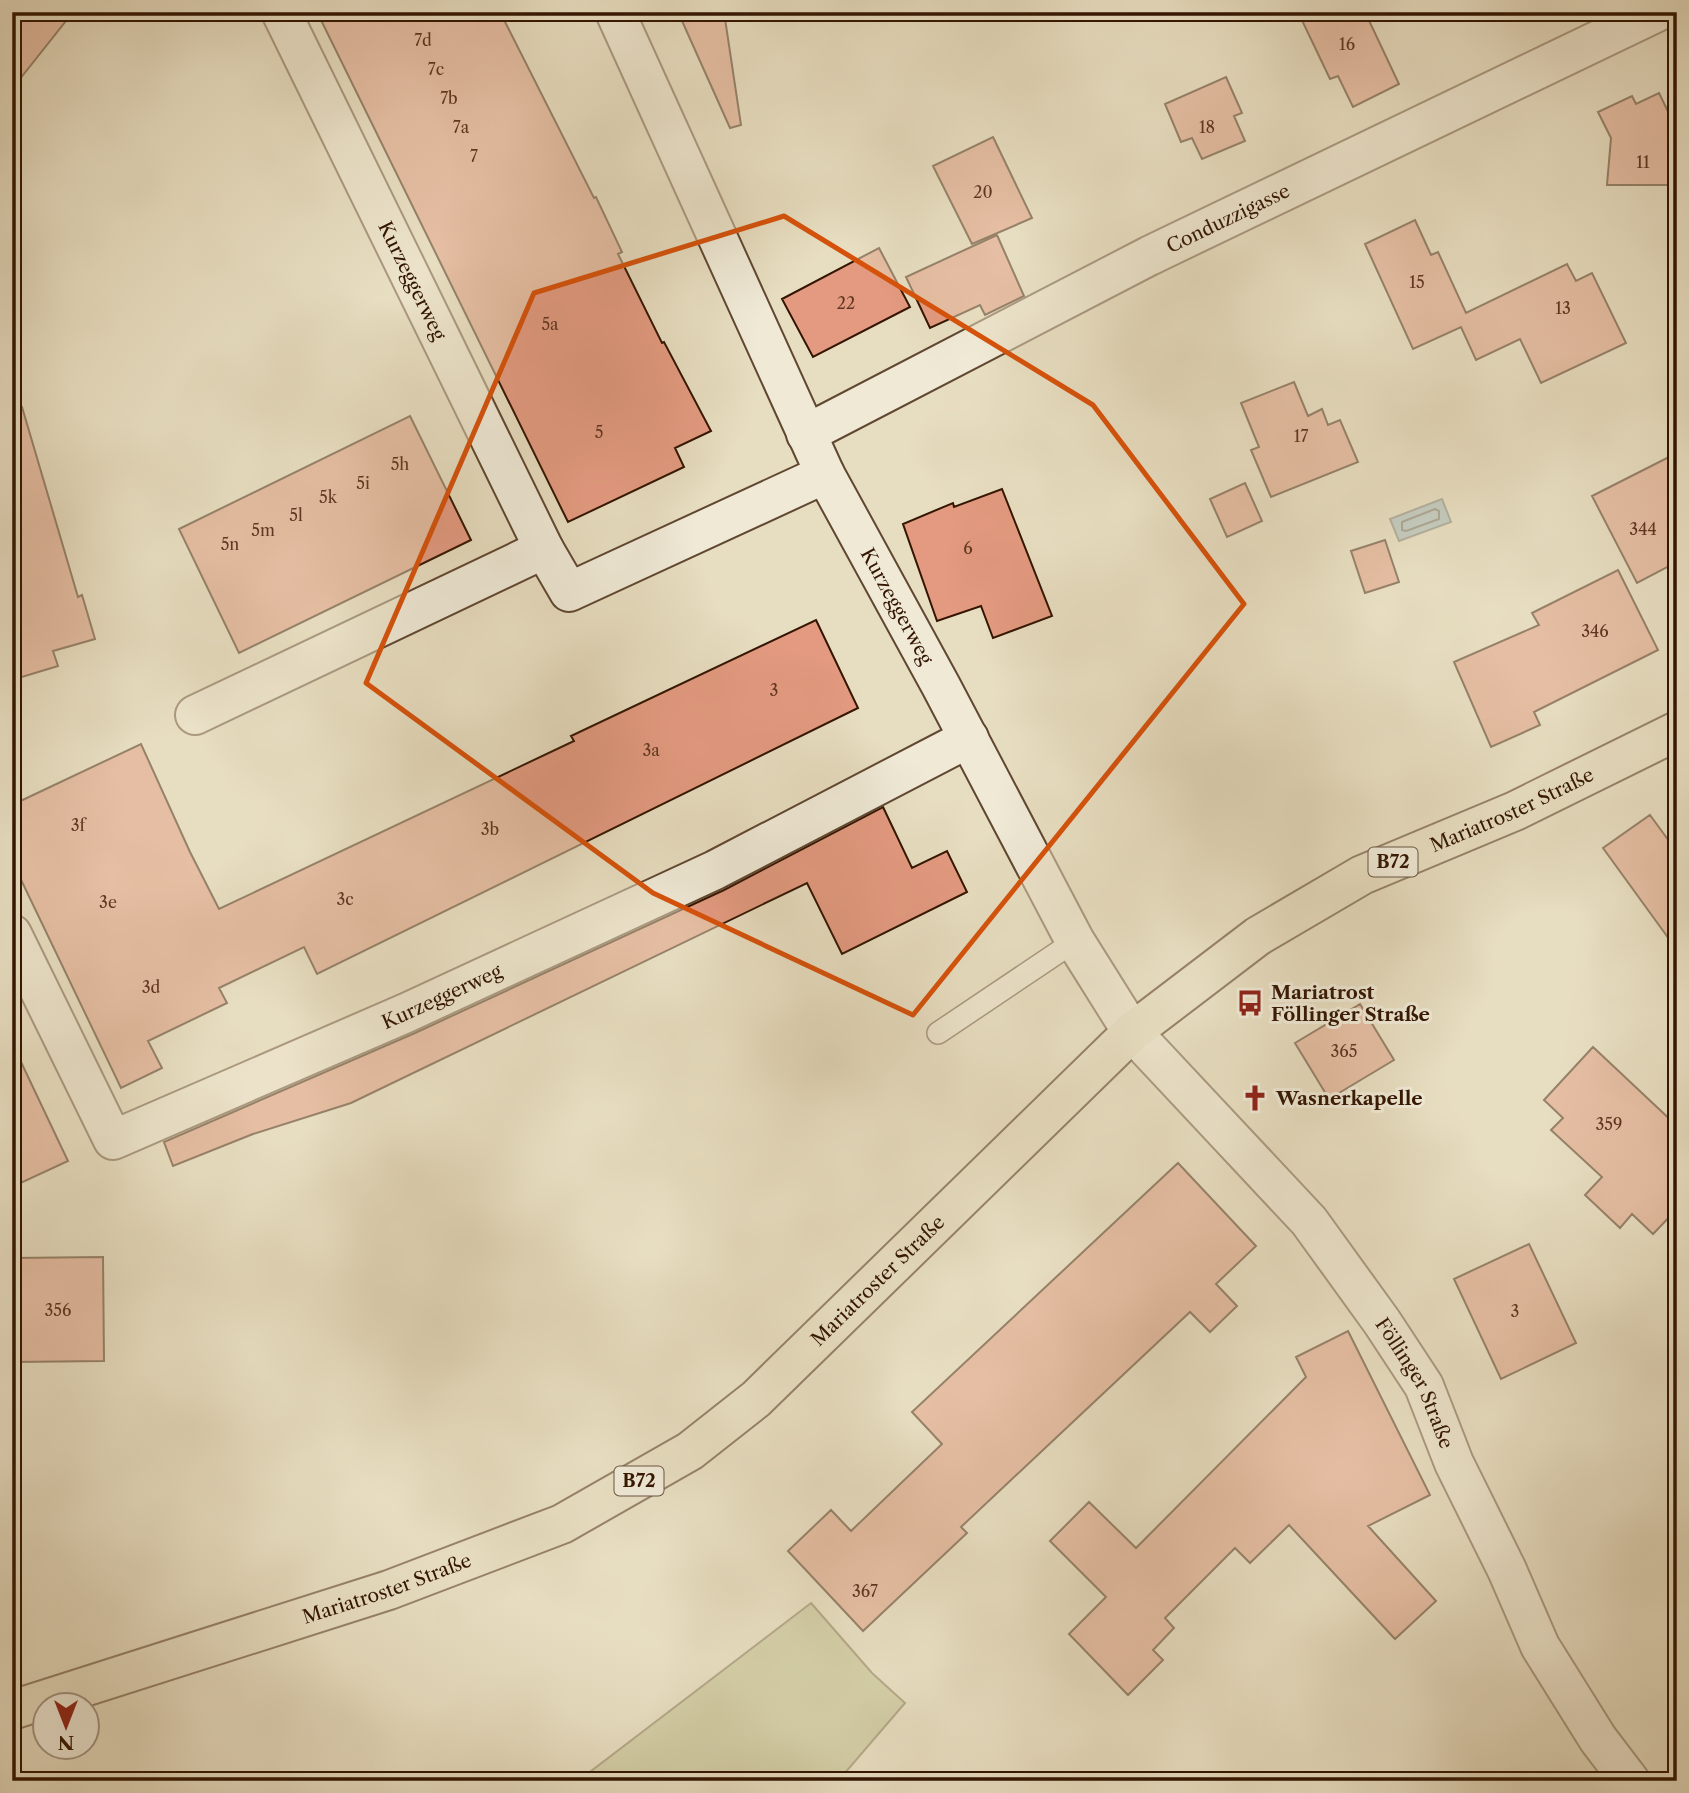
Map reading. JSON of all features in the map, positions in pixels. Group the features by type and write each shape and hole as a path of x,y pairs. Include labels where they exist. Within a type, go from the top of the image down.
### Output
{"main road":[{"name":"Mariatroster Straße","path":"12,1710 389,1590 478,1558 562,1524 659,1470 690,1451 756,1399 1132,1032 1258,936 1362,875 1527,805 1677,731"}],"street":[{"name":"Kurzeggerweg","path":"281,12 544,549 569,592 825,474"},
{"name":"Kurzeggerweg","path":"615,12 825,474 969,738 1075,941 1132,1032"},
{"name":"Conduzzigasse","path":"806,434 1149,256 1657,12"},
{"path":"195,715 544,549"},
{"name":"Kurzeggerweg","path":"12,934 113,1140 406,1013 715,870 969,738"},
{"name":"Föllinger Straße","path":"1132,1032 1309,1221 1382,1322 1424,1387 1454,1463 1541,1646 1598,1739 1630,1781"}],"lane":[{"path":"938,1033 1075,941"}],"highlighted area":[{"path":"784,216 1093,405 1244,604 913,1015 653,893 366,683 534,293"}],"green space":[{"path":"811,1603 872,1673 905,1703 838,1781 578,1781"}],"water":[{"path":"1442,499 1451,522 1399,541 1390,519"}],"building":[{"path":"12,12 73,12 12,89"},
{"path":"317,12 500,12 594,198 596,197 622,252 618,254 662,343 664,342 711,431 675,448 684,467 568,522"},
{"path":"678,12 724,12 741,125 730,128"},
{"path":"1298,12 1365,12 1399,84 1353,107 1338,76 1330,79"},
{"path":"1226,77 1242,113 1234,116 1245,141 1202,159 1192,138 1181,142 1165,104"},
{"path":"1659,93 1677,130 1677,185 1607,185 1611,138 1598,112 1632,96 1636,104"},
{"path":"993,137 1032,218 972,244 933,166"},
{"path":"1415,220 1431,255 1438,252 1466,313 1567,264 1576,281 1592,273 1626,343 1541,383 1520,339 1476,360 1461,327 1413,349 1365,244"},
{"path":"997,235 1024,296 985,315 980,305 930,328 906,277"},
{"path":"879,248 910,307 813,357 782,299"},
{"path":"1294,382 1308,416 1322,409 1328,425 1340,420 1358,462 1271,497 1251,450 1259,447 1241,403"},
{"path":"22,407 78,597 82,595 95,639 53,651 58,666 12,680 12,408"},
{"path":"410,416 471,540 239,653 179,529"},
{"path":"1677,453 1677,562 1637,583 1592,496"},
{"path":"1245,483 1262,521 1227,537 1210,499"},
{"path":"1002,489 1052,616 993,638 981,606 937,621 903,524 953,503 954,507"},
{"path":"1385,540 1399,582 1365,593 1351,551"},
{"path":"1618,570 1658,650 1534,712 1540,725 1491,747 1454,662 1539,625 1532,613"},
{"path":"816,620 858,708 317,974 304,947 219,988 227,1003 148,1041 162,1068 121,1088 12,861 12,805 141,744 219,909 574,741 571,736"},
{"path":"883,807 912,868 947,851 967,892 842,954 807,883 351,1103 253,1134 173,1166 164,1142 415,1033 724,890"},
{"path":"1650,815 1677,852 1677,950 1603,848"},
{"path":"1360,1004 1394,1060 1329,1099 1295,1043"},
{"path":"12,1043 68,1161 12,1187"},
{"path":"1593,1047 1677,1126 1677,1209 1653,1234 1632,1214 1620,1228 1585,1195 1602,1177 1551,1130 1563,1118 1544,1100"},
{"path":"1178,1163 1256,1246 1216,1284 1237,1306 1210,1332 1190,1312 961,1527 967,1533 863,1631 788,1551 831,1510 851,1531 942,1444 912,1412"},
{"path":"1529,1244 1576,1343 1501,1379 1454,1279"},
{"path":"103,1257 104,1361 12,1362 12,1258"},
{"path":"1348,1331 1430,1495 1368,1526 1436,1601 1395,1639 1289,1525 1250,1563 1235,1548 1165,1618 1174,1628 1153,1650 1163,1660 1128,1695 1069,1634 1106,1597 1050,1541 1089,1502 1136,1548 1306,1377 1296,1357"}],"place":[{"name":"Mariatrost Föllinger Straße","path":"1250,1003"},
{"name":"Wasnerkapelle","path":"1255,1098"}]}
